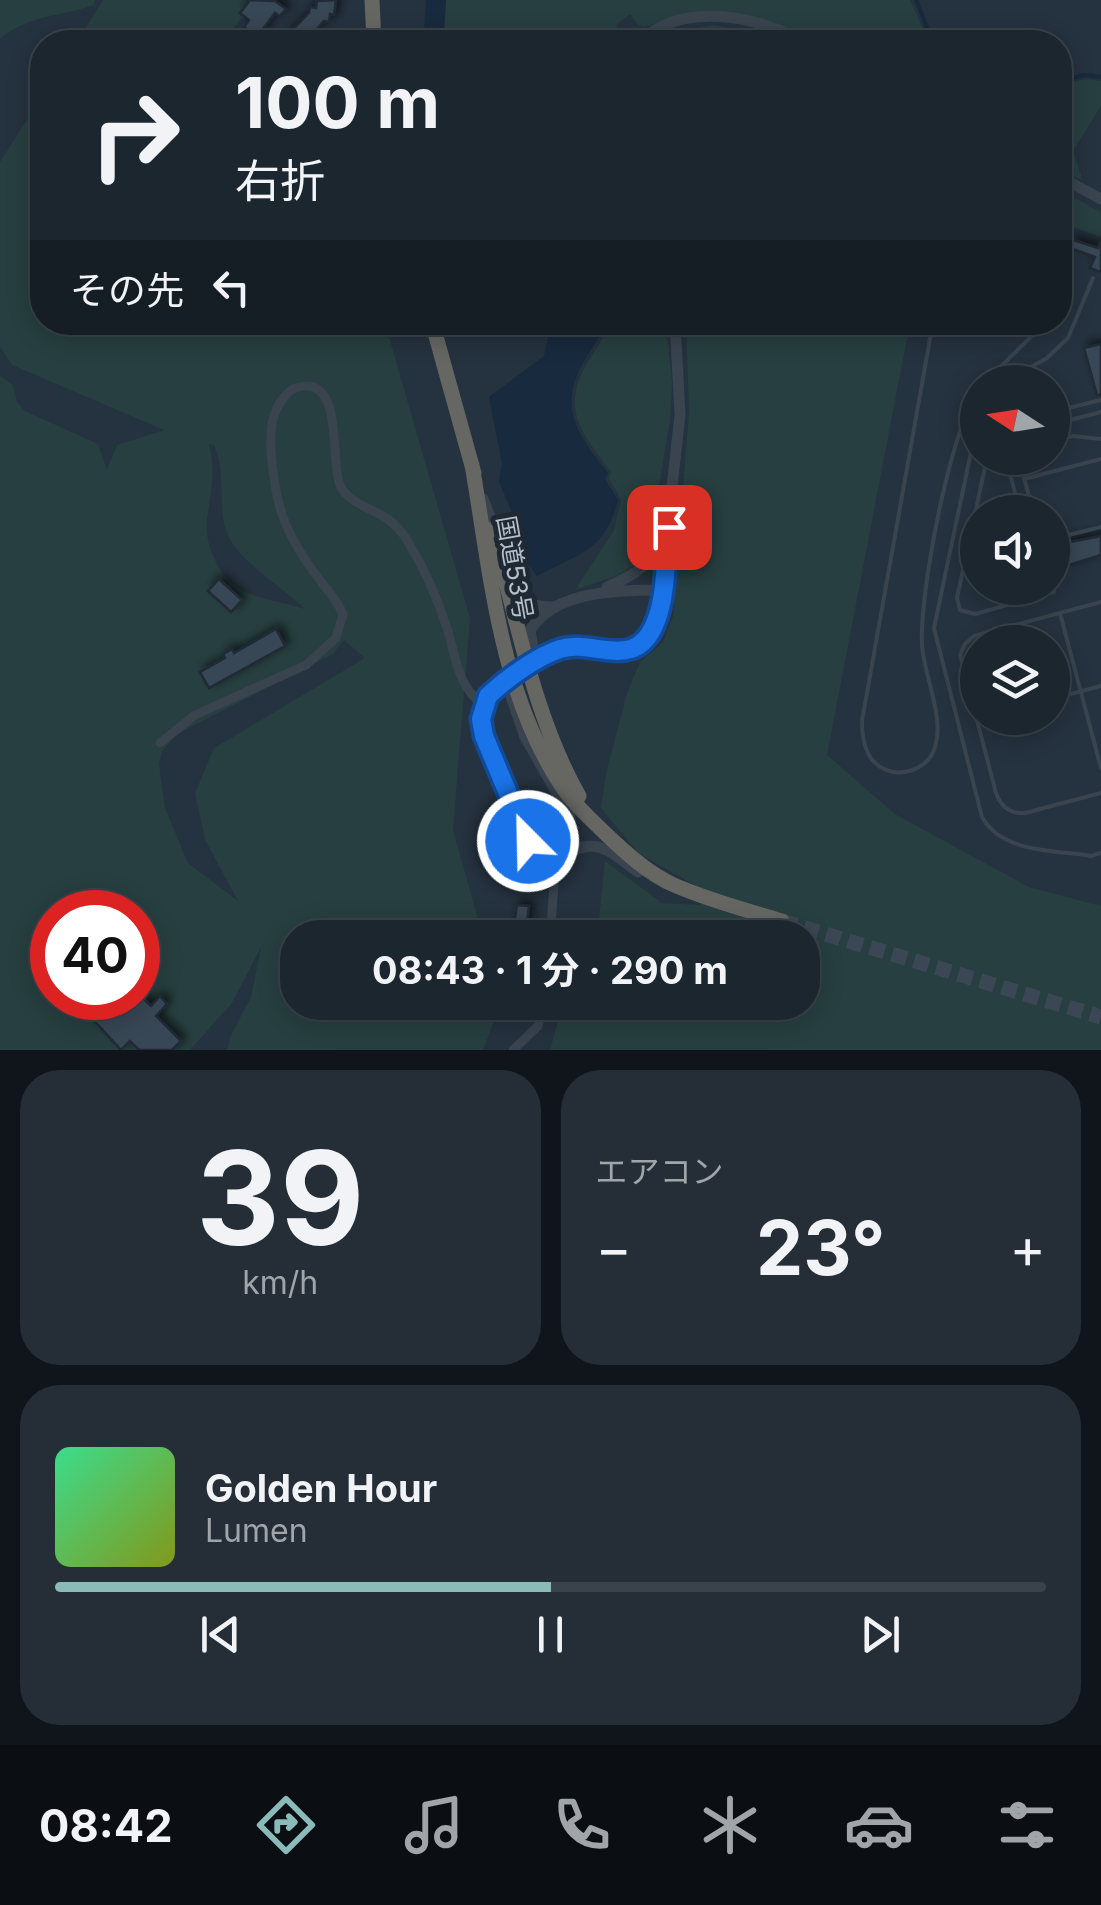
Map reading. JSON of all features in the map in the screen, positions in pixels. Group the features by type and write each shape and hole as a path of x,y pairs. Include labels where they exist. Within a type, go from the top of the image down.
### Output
{"highway":[{"path":"372,0 373,30"},
{"name":"国道53号","path":"436,335 534,683 562,766 604,832"},
{"name":"国道53号","path":"472,464 516,694 535,740 572,801 633,859 660,878 782,920"}],"street":[{"path":"652,30 698,14 747,19 775,30"},
{"path":"1072,183 1101,199"},
{"path":"558,859 535,851 520,822 484,736 483,706 496,688 549,654 574,647 626,651 639,644 657,620 680,415 676,335"},
{"path":"160,744 195,715 306,665 336,638 343,614 286,530 274,484 270,435 276,408 285,396 302,386 312,386 327,398 334,423 340,485 358,503 386,517 401,530 425,571 466,691 483,706"},
{"path":"562,766 530,630 537,618 553,607 640,572 657,544 661,507 675,474"},
{"path":"483,498 512,587 530,606 553,607"},
{"path":"585,597 617,591 662,590"},
{"path":"502,634 502,668 511,702 525,737 570,816 571,825 567,835 548,844 535,840 520,822"},
{"path":"552,920 557,843"},
{"path":"558,859 572,849 598,845 649,879 660,878"},
{"path":"512,1050 540,1020"}],"lane":[{"path":"1072,328 1093,278"},
{"path":"932,335 862,722 867,753 892,772 902,773 920,766 934,748 936,727 923,660 922,613 960,427"},
{"path":"1002,365 1033,335"},
{"path":"1036,365 1069,335"},
{"path":"1070,408 1101,400"},
{"path":"1070,420 1101,412"},
{"path":"1070,437 1101,438"},
{"path":"1024,480 1101,459"},
{"path":"966,475 934,628 982,817 990,831 1010,843 1090,856 1101,853"},
{"path":"1023,475 1028,495"},
{"path":"1070,535 1101,527"},
{"path":"960,584 957,598 964,613 1007,605"},
{"path":"1015,625 1101,602"},
{"path":"1060,613 1101,768"},
{"path":"1070,695 1101,686"},
{"path":"980,735 996,793 1009,811 1025,813 1101,792"}],"green space":[{"path":"0,0 95,0 93,5 21,25 0,39"},
{"path":"103,0 257,0 232,30 84,30"},
{"path":"441,0 910,0 924,30 788,30 716,13 644,27 630,14 616,25 618,30 439,30"},
{"path":"713,25 742,30 685,30"},
{"path":"1101,81 1101,106 1073,151 1083,181 1072,175 1072,82"},
{"path":"30,115 30,335 388,335 470,618 453,830 478,920 280,920 280,1020 494,1020 483,1050 227,1050 251,997 261,947 232,1003 190,1050 0,1050 0,376 13,385 17,402 25,411 98,444 107,470 117,445 164,430 12,365 0,347 0,162","holes":["209,444 214,445 223,521 231,542 305,609 244,592 219,567 207,529 212,473","344,640 365,658 214,748 195,793 205,840 238,901 188,863 165,808 159,764 162,752 177,734 333,654"]},
{"path":"1072,196 1101,212 1101,237 1072,226"},
{"path":"603,335 667,335 672,383 670,421 649,544 637,564 575,590 614,530 621,500 609,478 611,472 584,434 575,410 579,382"},
{"path":"686,335 908,335 827,755 895,814 1029,887 1101,906 1101,1050 550,1050 558,1020 820,1020 820,920 599,920 605,861 662,903 700,905 703,890 638,853 601,808 627,693 640,662 663,642 673,616 689,412"}],"water":[{"path":"549,335 599,335 575,381 572,410 581,436 608,473 605,479 618,500 613,517 598,540 537,576 518,549 512,513 499,481 502,464 489,397 544,356"}],"building":[{"path":"250,0 275,1 286,9 280,16 275,13 262,30 248,30 244,27 249,20 240,13"},
{"path":"336,0 329,22 324,21 316,30 292,30 310,7 316,8 317,1"},
{"path":"1101,242 1101,272 1090,268 1095,257 1072,249 1072,243 1098,248"},
{"path":"1101,344 1101,394 1097,395 1084,348"},
{"path":"1101,536 1101,555 1070,565 1070,542"},
{"path":"219,579 242,600 231,612 208,591"},
{"path":"276,629 285,646 209,688 200,672 225,658 223,654 232,649 234,653"},
{"path":"517,905 529,906 527,920 515,920"},
{"path":"94,1020 160,1020 181,1041 172,1050 139,1050 130,1041 121,1050"}],"waterway":[{"path":"434,30 436,0"},
{"path":"916,0 928,30"},
{"path":"1072,78 1101,77"}],"tunnel":[{"path":"820,932 1101,1017"}],"route":[{"path":"528,841 484,736 483,706 496,688 562,648 608,652 626,651 639,644 657,620 669,527"}]}
